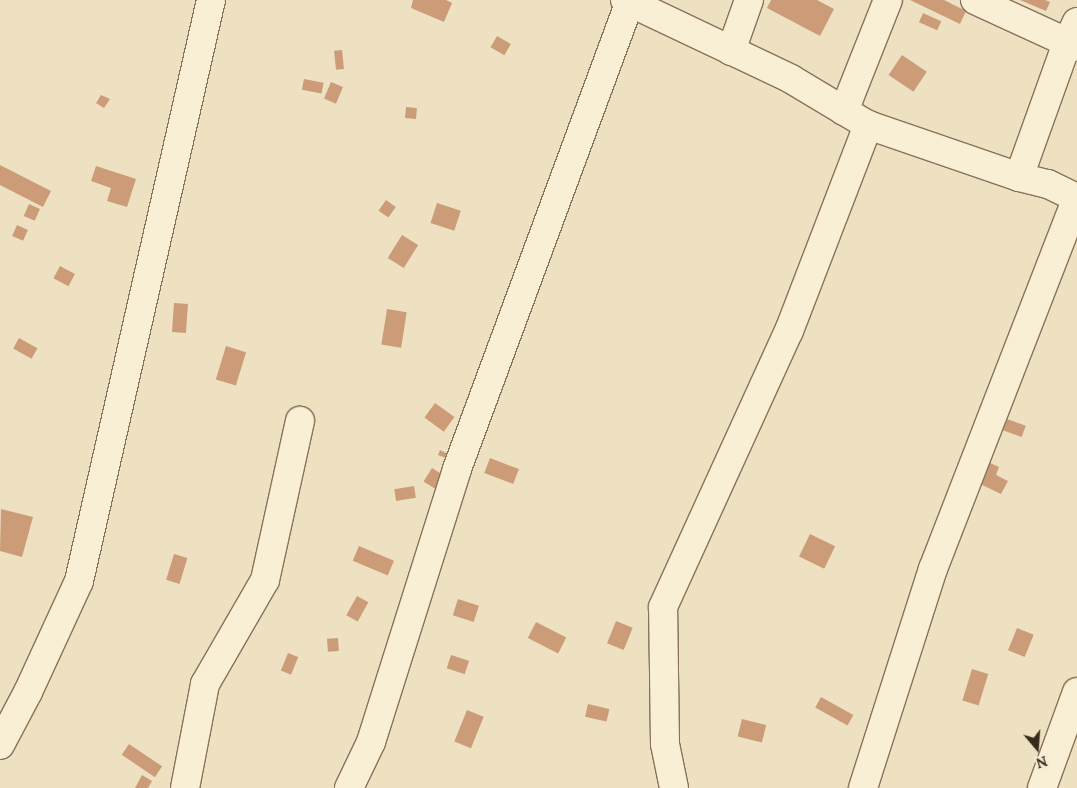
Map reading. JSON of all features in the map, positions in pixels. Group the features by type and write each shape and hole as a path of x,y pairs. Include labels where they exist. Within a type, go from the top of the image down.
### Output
{"street":[{"path":"0,745 28,692 79,581 211,0"},
{"path":"731,51 750,0"},
{"path":"844,111 888,0"},
{"path":"975,0 1074,37 1019,177"},
{"path":"348,788 371,742 457,469 628,1 791,79 868,125 1019,177 1048,184 1077,198 933,569 862,788"},
{"path":"674,788 665,744 662,607 789,331 868,125"},
{"path":"185,788 205,684 265,580 300,421"},
{"path":"1042,788 1077,692"}],"building":[{"path":"413,0 446,0 452,3 444,22 411,8"},
{"path":"771,0 817,0 834,9 820,36 767,8"},
{"path":"910,0 944,0 966,11 960,24"},
{"path":"1020,0 1045,0 1050,2 1046,11"},
{"path":"923,13 941,21 937,30 919,22"},
{"path":"497,36 511,44 504,55 490,47"},
{"path":"342,50 344,69 336,70 334,51"},
{"path":"902,55 927,72 913,92 889,75"},
{"path":"304,79 324,83 322,94 302,90"},
{"path":"331,82 343,87 336,104 324,99"},
{"path":"101,95 110,99 104,108 96,103"},
{"path":"406,107 417,108 416,119 405,118"},
{"path":"0,165 51,191 43,207 0,185"},
{"path":"96,166 136,179 127,207 107,201 111,188 91,181"},
{"path":"386,200 396,207 388,218 379,211"},
{"path":"437,203 461,211 454,231 431,223"},
{"path":"29,204 40,209 35,221 24,216"},
{"path":"17,225 28,230 23,241 12,236"},
{"path":"402,235 418,245 404,268 388,258"},
{"path":"60,266 75,274 68,286 53,278"},
{"path":"174,303 188,304 186,333 172,332"},
{"path":"387,309 407,312 401,348 381,345"},
{"path":"19,338 37,348 32,359 13,348"},
{"path":"226,346 246,352 236,386 216,379"},
{"path":"435,403 454,417 444,432 424,418"},
{"path":"1007,419 1026,426 1022,437 1003,430"},
{"path":"440,450 448,454 446,458 438,455"},
{"path":"490,458 519,469 513,484 484,473"},
{"path":"988,462 999,467 996,475 1008,481 1001,494 978,483"},
{"path":"432,468 445,476 436,490 424,482"},
{"path":"414,486 416,498 396,501 394,489"},
{"path":"1,509 33,517 22,557 0,551"},
{"path":"810,534 835,546 824,569 799,556"},
{"path":"359,546 394,561 388,576 353,561"},
{"path":"174,554 187,558 179,584 166,580"},
{"path":"357,596 368,602 358,622 346,615"},
{"path":"458,599 479,606 474,622 453,615"},
{"path":"616,621 633,628 624,650 607,643"},
{"path":"536,622 566,637 558,653 528,638"},
{"path":"1017,628 1034,635 1025,657 1008,650"},
{"path":"338,638 339,651 328,652 327,639"},
{"path":"288,653 298,657 291,675 281,671"},
{"path":"451,655 469,661 465,674 447,668"},
{"path":"972,669 988,674 979,706 962,701"},
{"path":"821,697 853,715 848,725 815,707"},
{"path":"588,704 609,709 607,722 585,717"},
{"path":"467,710 484,717 471,748 454,742"},
{"path":"742,719 766,725 762,743 738,736"},
{"path":"129,744 162,766 155,777 122,755"},
{"path":"142,775 152,781 148,788 135,788"}]}
